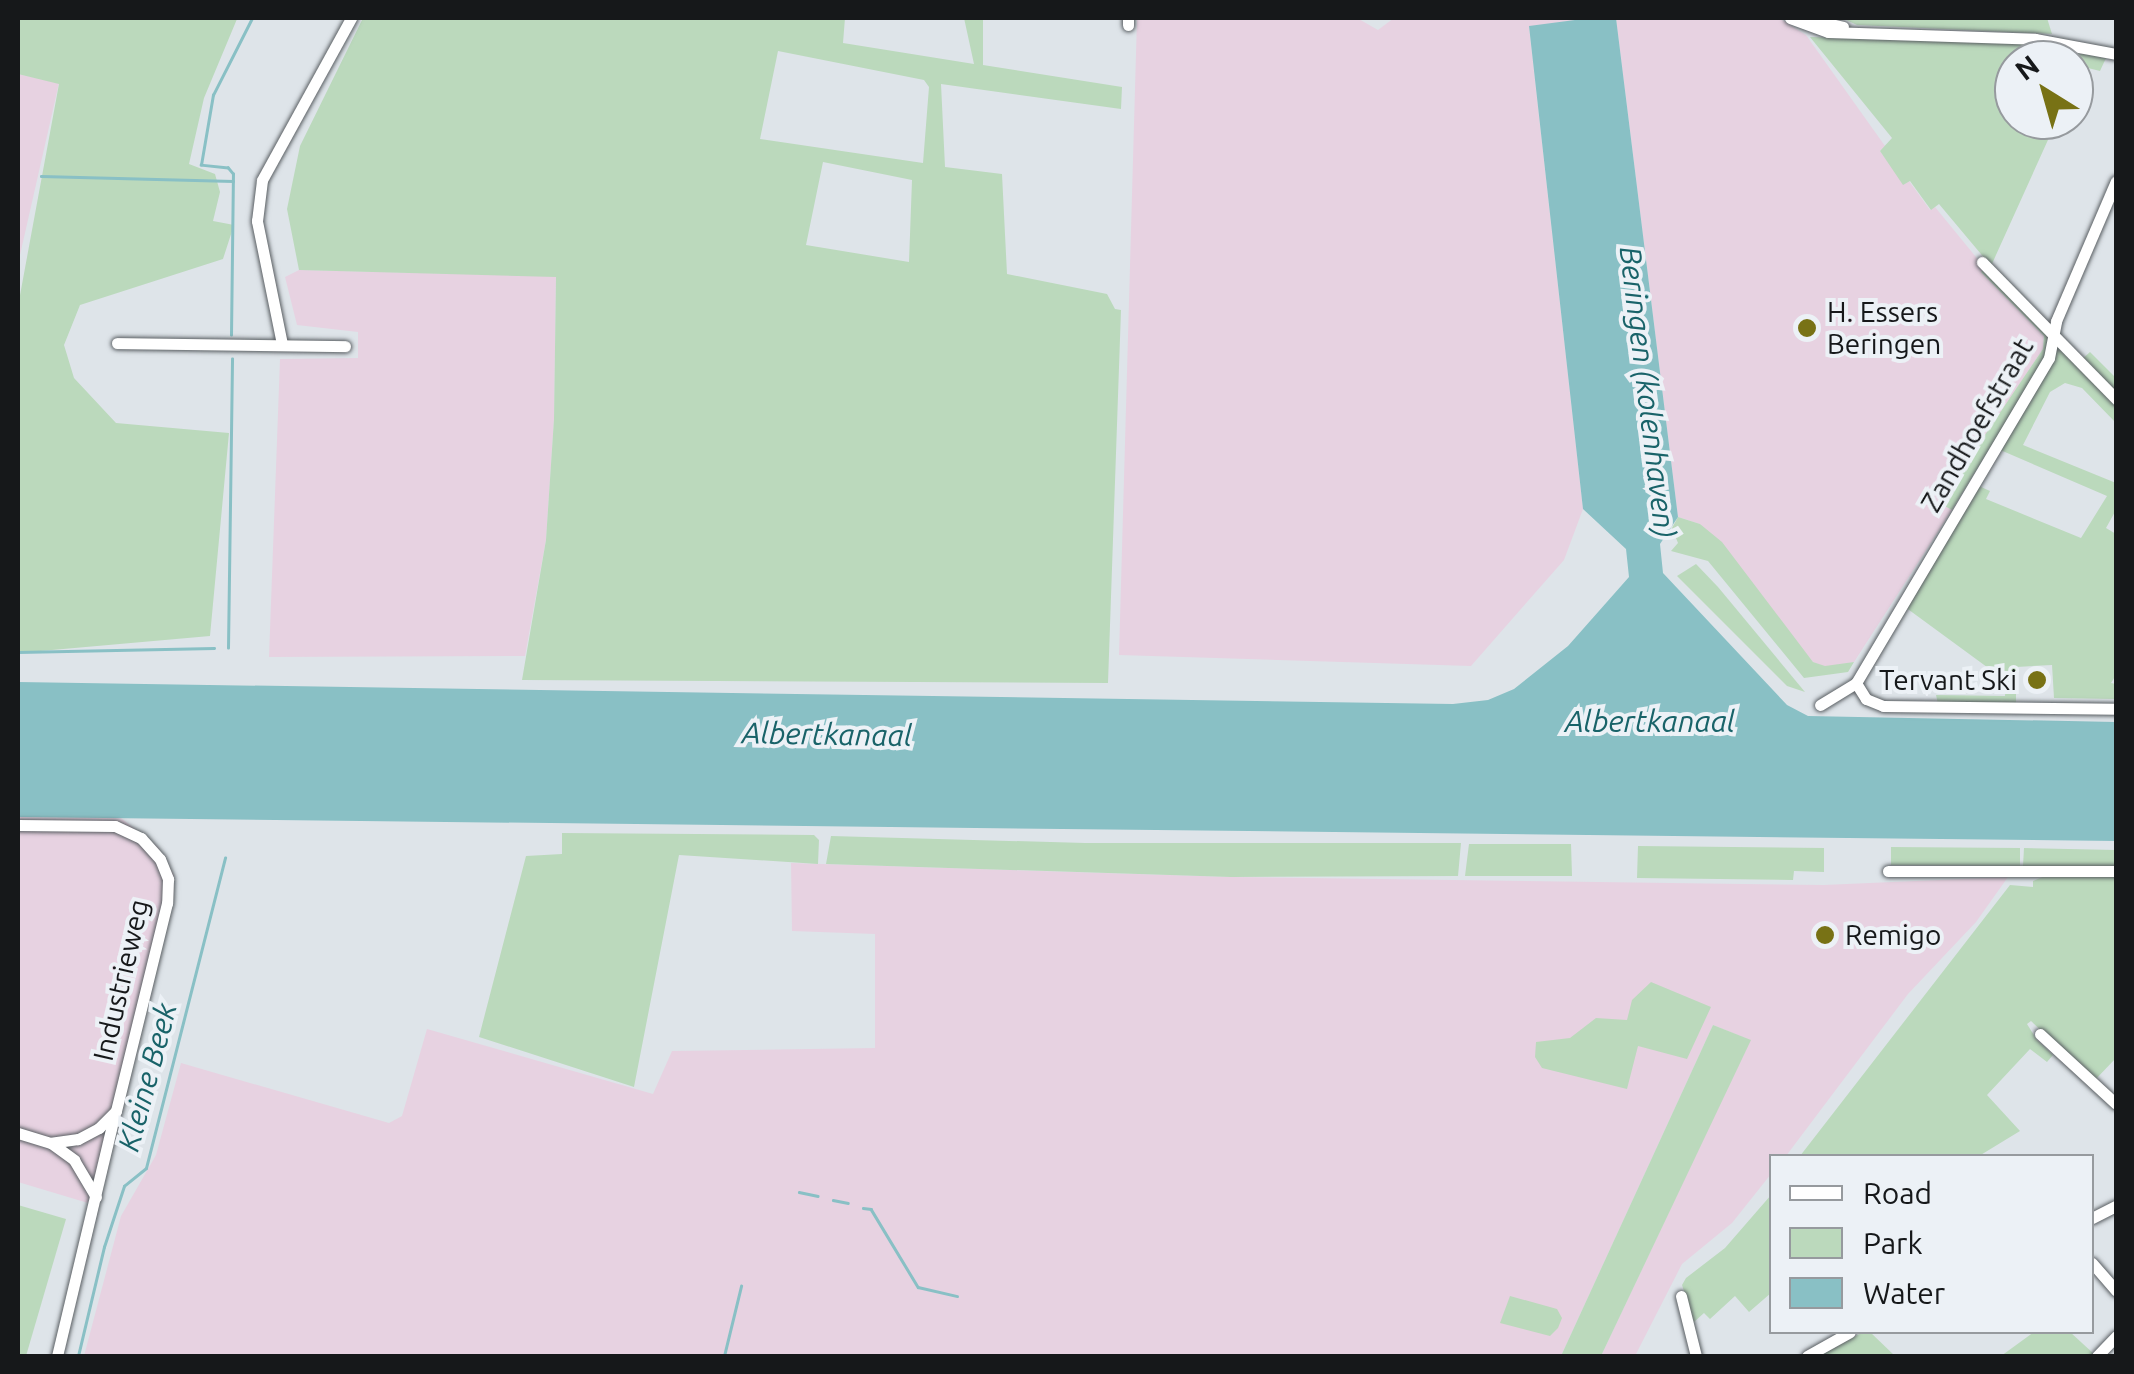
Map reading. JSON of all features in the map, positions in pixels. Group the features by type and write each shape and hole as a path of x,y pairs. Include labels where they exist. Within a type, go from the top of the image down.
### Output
{"street":[{"path":"282,344 257,221 262,180 351,18"},
{"path":"1790,18 1820,31 2036,39 2116,54"},
{"path":"1804,18 1858,30"},
{"name":"Zandhoefstraat","path":"1820,705 1856,683 2049,358 2056,320 2116,181"},
{"path":"1982,262 2116,399"},
{"path":"117,343 345,346"},
{"path":"1856,683 1866,699 1883,706 2116,709"},
{"name":"Industrieweg","path":"18,825 115,826 141,838 160,859 168,879 167,902 57,1356"},
{"path":"1888,871 2116,871"},
{"path":"2040,1034 2116,1104"},
{"path":"51,1143 78,1138 99,1128 116,1111"},
{"path":"18,1133 51,1143 74,1160 96,1197"},
{"path":"2094,1265 2116,1291"},
{"path":"1681,1296 1696,1356"},
{"path":"1807,1356 1846,1334"},
{"path":"2097,1356 2116,1336"}],"shaded area":[{"path":"1137,18 1357,18 1378,30 1394,18 1590,18 1529,27 1583,509 1564,560 1471,666 1119,655"},
{"path":"1616,18 1779,18 1806,35 1885,146 1880,151 1904,184 1909,181 1930,210 1935,207 1985,268 1982,273 2044,336 2043,349 1940,503 1952,510 1854,662 1825,667 1813,662 1700,524 1678,517"},
{"path":"18,74 59,83 18,264"},
{"path":"299,270 556,276 554,419 546,540 525,656 269,657 280,359 358,358 358,332 297,325 285,277"},
{"path":"18,817 121,818 158,847 174,875 174,893 88,1203 18,1182"},
{"path":"791,863 1231,877 1824,885 2008,877 1976,922 1908,994 1788,1154 1769,1154 1769,1177 1732,1223 1682,1264 1635,1356 1601,1356 1750,1040 1713,1025 1561,1356 84,1356 121,1216 156,1155 181,1063 389,1123 402,1116 427,1029 653,1094 672,1051 875,1048 875,934 792,931"}],"green space":[{"path":"18,18 294,18 237,19 204,98 189,164 215,174 220,192 213,221 234,225 223,259 80,305 64,345 74,378 116,423 229,433 210,636 18,653 18,306 59,84 18,74"},
{"path":"363,18 845,18 843,43 974,64 964,18 983,18 983,65 1122,87 1121,109 941,84 945,167 1002,174 1007,274 1107,294 1115,309 1121,310 1108,683 522,680 546,540 554,419 556,277 299,270 287,209 300,146","holes":["778,51 924,80 929,87 923,163 760,139","823,162 912,180 909,262 806,245"]},
{"path":"1842,18 2047,18 2052,34 1857,25"},
{"path":"1810,37 1994,41 1994,140 2048,140 1991,266 1939,204 1931,210 1910,181 1903,185 1880,151 1892,138"},
{"path":"2094,56 2106,58 2100,71 2094,70"},
{"path":"1985,268 2079,362 2090,352 2116,378 2116,423 2082,388 2065,383 2050,392 2023,445 2116,483 2116,510 2106,528 2116,534 2116,675 2111,683 2116,684 2116,699 2054,698 2052,665 2016,667 2016,706 1938,704 1936,695 2005,696 2006,681 1905,607 1979,486 1990,491 1986,499 2081,538 2107,496 1991,446 1952,510 1939,503 2043,349 2044,336 1981,272"},
{"path":"1678,517 1700,524 1722,542 1813,662 1825,666 1854,662 1848,672 1804,678 1708,561 1671,551 1678,543 1672,528"},
{"path":"1696,564 1805,692 1787,686 1677,576"},
{"path":"562,833 814,835 819,840 818,864 679,855 634,1087 479,1037 526,856 562,854"},
{"path":"831,836 1085,843 1461,843 1458,876 1231,877 826,864"},
{"path":"1469,844 1571,844 1572,876 1465,876"},
{"path":"1638,846 1824,848 1824,872 1794,871 1793,880 1637,878"},
{"path":"1891,847 2020,848 2020,866 1891,865"},
{"path":"2024,848 2116,850 2116,867 2023,866"},
{"path":"2050,874 2116,874 2116,1058 2094,1081 2031,1021 2027,1024 2037,1040 2053,1055 2047,1062 2030,1049 1987,1095 2020,1131 1982,1154 1802,1154 2010,885 2033,887 2033,881"},
{"path":"1651,982 1711,1007 1687,1059 1638,1046 1627,1089 1542,1068 1535,1057 1536,1042 1570,1038 1596,1018 1627,1020 1632,1000"},
{"path":"1713,1025 1751,1040 1601,1356 1561,1356"},
{"path":"1769,1197 1769,1295 1749,1312 1735,1296 1710,1319 1704,1313 1694,1322 1682,1285 1725,1248"},
{"path":"18,1205 66,1219 26,1356 18,1356"},
{"path":"1510,1296 1557,1309 1562,1318 1558,1328 1550,1336 1500,1323"},
{"path":"1859,1334 1872,1334 1895,1356 1819,1356"},
{"path":"2031,1334 2072,1334 2094,1354 2001,1356"}],"water":[{"name":"Albertkanaal","path":"1616,18 1678,517 1660,544 1663,573 1787,705 1808,716 2116,722 2116,841 18,817 18,682 1453,704 1488,700 1514,689 1568,646 1629,577 1626,549 1583,509 1529,26"}],"waterway":[{"name":"Kleine Beek","path":"231,335 233,174 228,168 201,165 213,95 252,18"},
{"path":"41,176 233,181"},
{"name":"Kleine Beek","path":"228,648 232,359"},
{"path":"18,652 214,648"},
{"name":"Kleine Beek","path":"78,1356 104,1247 124,1186 146,1168 225,858"},
{"path":"799,1192 818,1196"},
{"path":"833,1200 848,1203"},
{"path":"863,1208 871,1209 918,1287 957,1296"},
{"path":"724,1356 741,1286"}],"place":[{"name":"H. Essers Beringen","path":"1807,328"},
{"name":"Tervant Ski","path":"2037,680"},
{"name":"Remigo","path":"1825,935"}],"water label":[{"name":"Beringen (kolenhaven)","path":"1648,392"}]}
